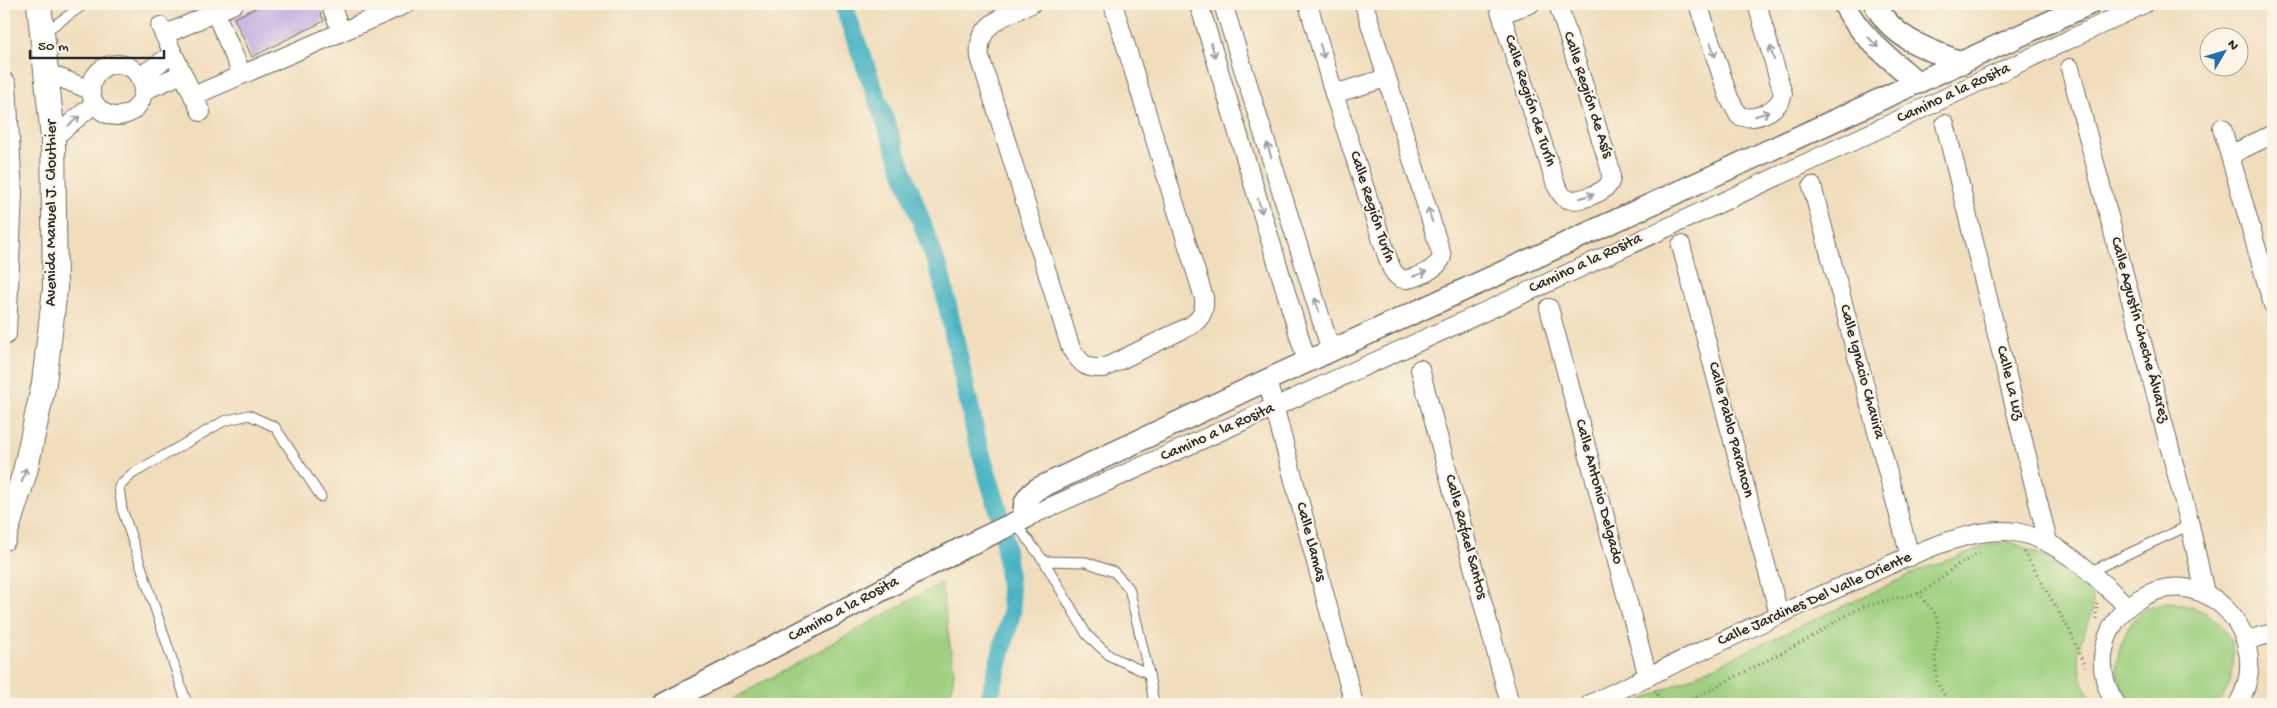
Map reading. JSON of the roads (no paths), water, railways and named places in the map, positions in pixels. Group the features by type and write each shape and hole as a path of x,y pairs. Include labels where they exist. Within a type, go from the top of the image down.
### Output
{"main road":[{"name":"Avenida Manuel J. Clouthier","path":"4,538 25,472 45,374 55,289 53,138 48,73 39,4"},
{"path":"4,86 6,170 10,194 4,333"}],"street":[{"path":"201,112 162,30 234,4"},
{"path":"330,4 341,30"},
{"path":"193,96 341,30 406,4"},
{"path":"1031,4 993,22 982,34 978,45 980,57 1071,349 1080,362 1090,368 1104,368 1192,325 1200,319 1204,310 1204,298 1113,4"},
{"path":"1199,4 1307,362"},
{"path":"1223,4 1331,351"},
{"name":"Calle Región Turín","path":"1308,4 1334,94 1390,265 1397,276 1408,278 1433,270 1441,262 1442,256 1364,4"},
{"path":"1499,9 1530,4"},
{"name":"Calle Región de Asís","path":"1558,4 1610,168 1611,178 1608,186 1599,192 1577,199 1564,197"},
{"path":"1698,4 1728,98 1739,116 1746,118 1771,111 1781,100 1783,94 1758,4"},
{"path":"1844,4 1848,13 1874,43 1918,83"},
{"path":"1875,4 1895,30 1902,35 1916,44 1963,63"},
{"name":"Camino a la Rosita","path":"1015,523 1023,509 1024,502 1037,489 1267,380 2089,4"},
{"name":"Camino a la Rosita","path":"664,704 966,546 1274,408 1921,110 2144,4"},
{"name":"Calle Región de Turín","path":"1499,9 1556,185 1564,197"},
{"path":"215,12 242,74"},
{"path":"141,84 172,54"},
{"path":"48,73 92,97 105,114 120,117 134,111 142,98 141,84 128,67 114,64 100,70 95,76 92,97 53,138"},
{"name":"Calle Agustín Cheche Álvarez","path":"2070,68 2190,525 2205,593"},
{"path":"141,84 182,74"},
{"path":"1334,94 1386,78"},
{"path":"1232,111 1255,105"},
{"name":"Calle La Luz","path":"1945,124 2048,542"},
{"path":"2222,128 2270,274 2273,305"},
{"path":"2230,154 2273,134"},
{"name":"Calle Ignacio Chavira","path":"1812,186 1910,557"},
{"name":"Calle Pablo Parancon","path":"1681,246 1779,614"},
{"name":"Calle Antonio Delgado","path":"1549,308 1648,677"},
{"name":"Calle Rafael Santos","path":"1420,369 1510,704"},
{"name":"Calle Llamas","path":"1267,380 1354,704"},
{"name":"Calle Jardines Del Valle Oriente","path":"1590,704 1779,614 1910,557 1972,534 1993,530 2016,532 2048,542"},
{"path":"2048,542 2089,572 2127,606"},
{"path":"2116,704 2108,693 2102,670 2104,646 2112,624 2127,606 2148,594 2166,588 2186,588 2205,593 2224,605 2238,621 2248,640 2251,659 2250,678 2238,704"},
{"path":"2248,640 2273,633"}],"lane":[{"path":"43,33 85,4"},
{"path":"187,704 122,509 119,487 132,474 224,421 249,415 275,427 321,497"},
{"path":"1015,523 1044,561 1087,635 1110,656 1149,674"},
{"path":"2089,572 2190,525"},
{"path":"1044,561 1086,562 1114,572 1129,588 1154,704"}],"waterway":[{"path":"843,4 941,276 977,440 1003,526 1012,611 988,704"}]}
